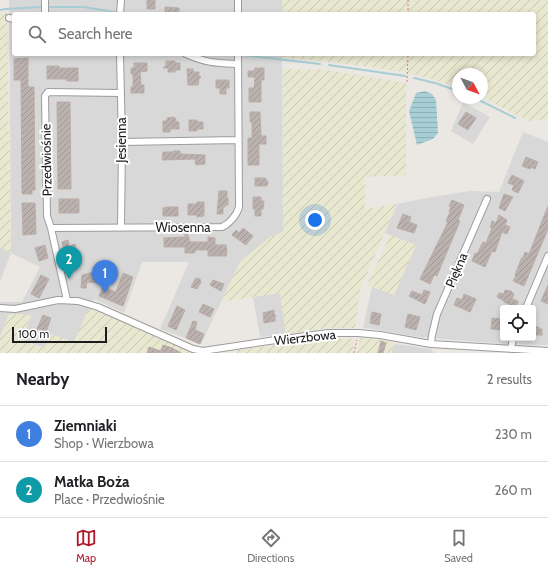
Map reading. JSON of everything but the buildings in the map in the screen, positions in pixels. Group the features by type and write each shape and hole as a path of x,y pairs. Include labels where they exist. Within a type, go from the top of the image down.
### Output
{"street":[{"path":"45,0 45,12"},
{"path":"120,0 120,12"},
{"path":"238,0 238,12"},
{"name":"Jesienna","path":"120,56 122,142 121,227"},
{"path":"191,56 211,63 238,64"},
{"name":"Wiosenna","path":"51,228 226,226 238,211 239,207 238,56"},
{"name":"Przedwiośnie","path":"67,300 51,228 46,216 45,96 48,92 121,93"},
{"path":"122,142 238,140"},
{"name":"Piękna","path":"431,344 437,314 487,199"},
{"path":"527,305 548,256"},
{"name":"Wierzbowa","path":"0,308 15,309 67,300 78,301 92,305 200,350 211,350 328,334 368,334 431,344 502,351 511,349 548,351"},
{"path":"511,349 513,341"}],"path":[{"path":"408,0 408,12"},
{"path":"407,82 408,56"},
{"path":"354,353 358,338"}],"shaded area":[{"path":"9,0 282,0 282,12 12,12 12,56 282,56 283,232 270,237 240,262 201,344 160,329 189,262 142,262 124,313 94,299 74,342 44,348 22,340 31,316 9,314 0,337 0,302 22,302 40,267 11,253 0,282 0,247 11,252"},
{"path":"462,104 467,104 490,117 473,144 451,131"},
{"path":"523,132 548,142 548,345 505,344 419,337 363,328 372,287 394,294 416,245 385,233 397,204 470,191 499,192"},
{"path":"280,293 286,334 260,337 253,297"},
{"path":"395,344 431,349 434,353 391,353"}],"green space":[{"path":"282,0 548,0 548,119 528,121 488,100 488,68 452,68 452,85 410,73 365,66 283,57 536,56 536,12 282,12"},
{"path":"7,12 11,253 0,247 0,14"},
{"path":"283,69 326,70 406,83 406,175 365,177 365,209 397,204 360,290 355,328 326,328 286,334 280,293 221,302 240,262 270,237 283,232"},
{"path":"390,235 416,245 394,295 367,285"},
{"path":"89,308 192,353 0,353 0,337 9,314 31,315 22,340 44,348 51,334 74,342"},
{"path":"360,338 395,343 391,353 357,353"},
{"path":"329,339 355,339 352,353 236,353 237,350"}],"water":[{"path":"425,91 432,94 436,100 438,133 433,139 417,145 409,111 416,93"}],"waterway":[{"path":"0,10 40,7"},
{"path":"48,7 84,7 114,12"},
{"path":"251,56 320,64"},
{"path":"329,65 405,76"},
{"path":"414,78 452,89"},
{"path":"487,104 515,118"}],"place":[{"name":"Matka Boża","path":"69,279"},
{"name":"Ziemniaki","path":"105,293"}]}
